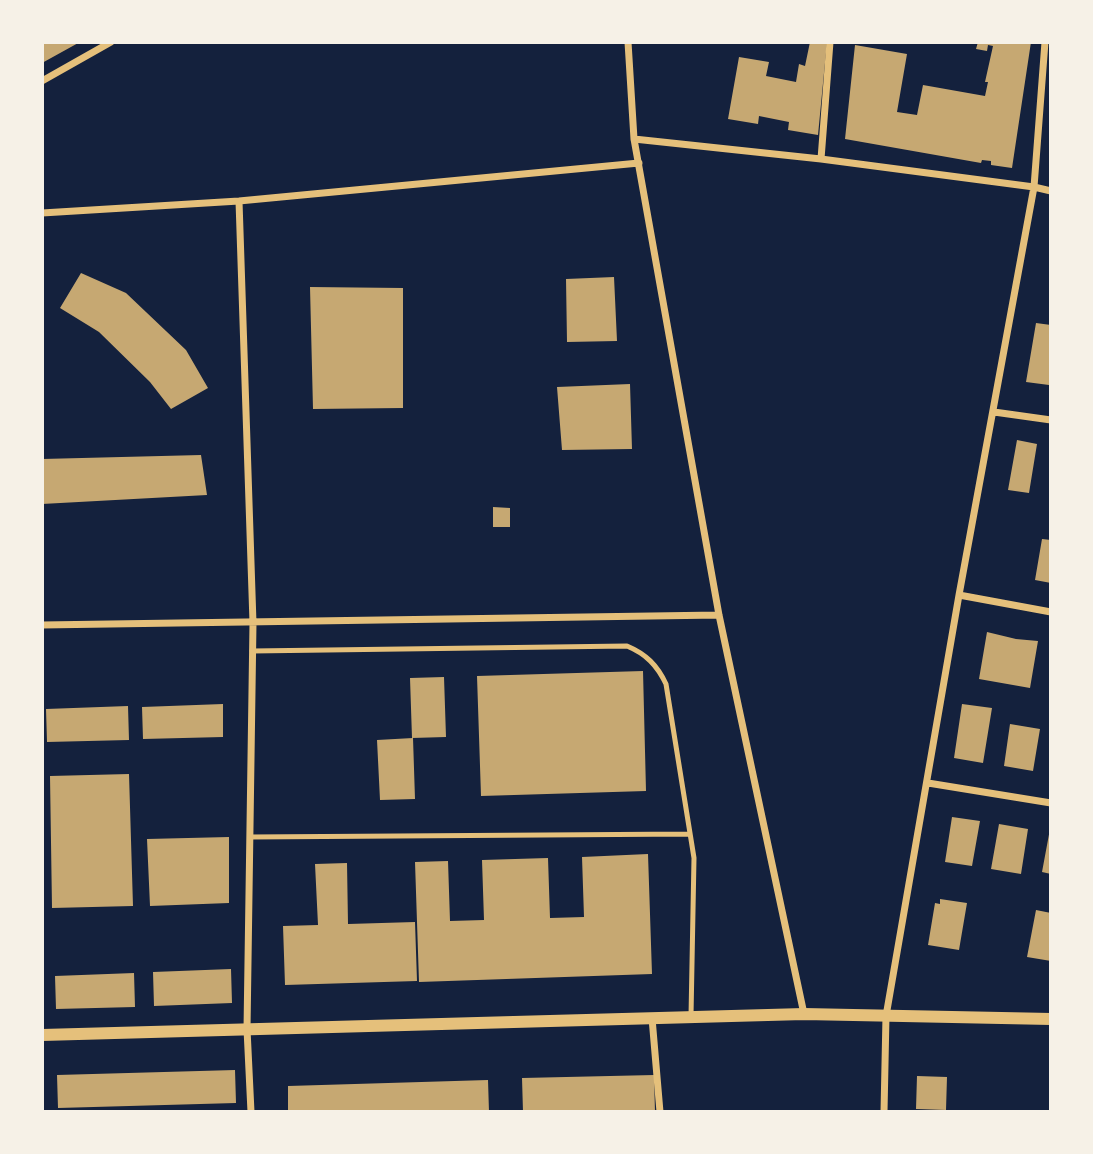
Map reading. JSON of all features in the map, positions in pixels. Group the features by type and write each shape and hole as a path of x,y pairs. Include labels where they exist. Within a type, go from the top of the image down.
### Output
{"street":[{"path":"42,81 111,42"},
{"path":"628,42 634,139 719,615 804,1014"},
{"path":"821,159 830,42"},
{"path":"884,1112 887,1016 959,595 1034,187 1045,42"},
{"path":"634,139 821,159 1051,191"},
{"path":"42,213 239,201 639,163"},
{"path":"239,201 253,623 247,1029 251,1112"},
{"path":"994,412 1051,421"},
{"path":"959,595 1051,612"},
{"path":"42,625 719,615"},
{"path":"928,783 1051,803"},
{"path":"42,1035 804,1014 1051,1019"},
{"path":"652,1017 660,1112"}],"lane":[{"path":"252,651 627,646 653,663 666,684 694,858 691,1016"},
{"path":"250,837 691,834"}],"building":[{"path":"42,42 80,42 42,63"},
{"path":"810,42 827,42 818,135 788,130 789,122 759,116 758,124 728,119 739,57 769,62 766,76 796,82 799,64 805,66"},
{"path":"978,42 1031,42 1012,168 991,165 991,161 982,160 981,163 845,139 855,45 907,54 897,112 917,115 923,85 985,96 988,82 985,82 993,46 988,45 987,51 976,49"},
{"path":"81,273 126,293 186,350 208,388 171,409 150,382 99,332 60,308"},
{"path":"614,277 617,341 567,342 566,279"},
{"path":"310,287 403,288 403,408 313,409"},
{"path":"1036,323 1051,325 1049,385 1026,382"},
{"path":"630,384 632,449 562,450 557,387"},
{"path":"1017,440 1037,444 1029,493 1008,490"},
{"path":"201,455 207,495 42,504 42,459"},
{"path":"493,507 510,508 510,527 493,527"},
{"path":"1042,539 1051,540 1051,583 1035,580"},
{"path":"987,632 1038,641 1030,688 979,679"},
{"path":"643,671 646,791 481,796 477,676"},
{"path":"444,677 446,737 412,738 410,678"},
{"path":"223,704 223,737 143,739 142,707"},
{"path":"962,704 992,708 983,763 954,758"},
{"path":"128,706 129,740 47,742 46,709"},
{"path":"1010,724 1040,729 1033,771 1004,766"},
{"path":"413,738 415,799 380,800 377,740"},
{"path":"129,774 133,906 52,908 50,776"},
{"path":"952,817 980,821 972,866 945,862"},
{"path":"999,824 1028,829 1021,874 991,869"},
{"path":"1051,829 1051,874 1042,872"},
{"path":"229,837 229,903 150,906 147,839"},
{"path":"648,854 652,974 419,982 415,862 448,861 450,921 484,920 482,860 548,858 550,918 584,917 582,857"},
{"path":"347,863 348,924 415,922 417,981 285,985 283,926 318,925 315,864"},
{"path":"940,899 967,903 959,950 928,945 935,903 940,904"},
{"path":"1036,910 1051,913 1051,961 1027,957"},
{"path":"231,969 232,1003 154,1006 153,972"},
{"path":"134,973 135,1007 56,1009 55,976"},
{"path":"235,1070 236,1103 58,1108 57,1075"},
{"path":"654,1075 655,1112 523,1112 522,1078"},
{"path":"917,1076 947,1077 946,1110 916,1109"},
{"path":"488,1080 489,1112 288,1112 288,1086"}]}
